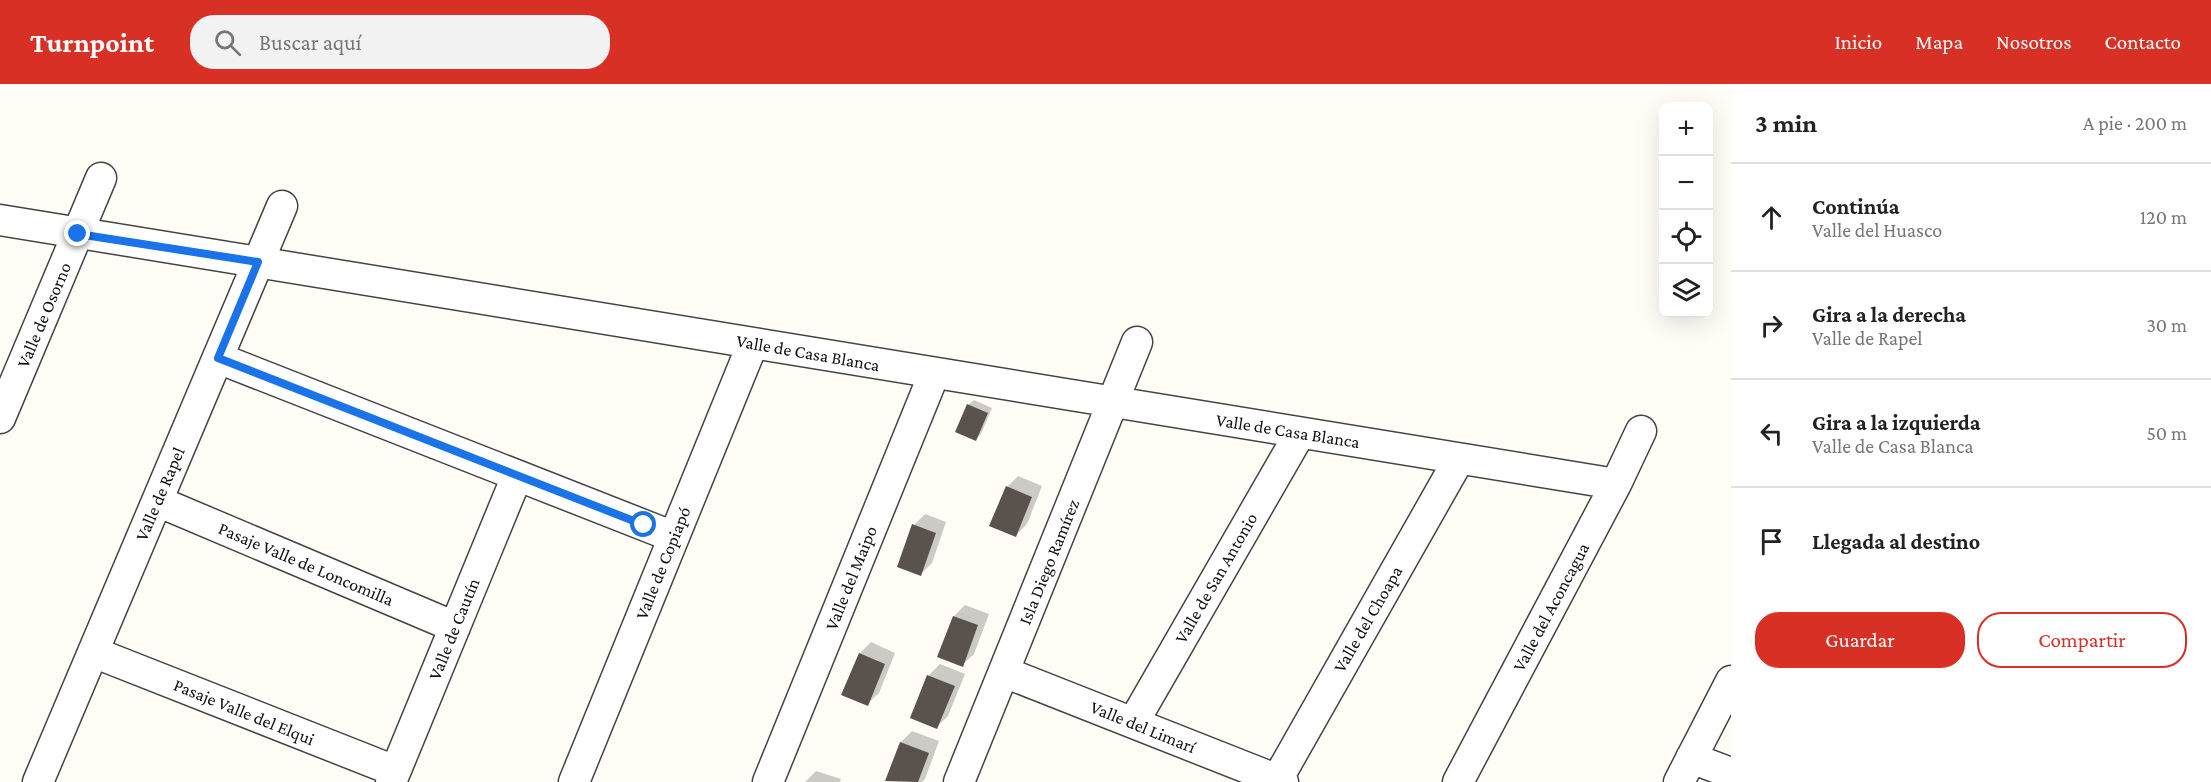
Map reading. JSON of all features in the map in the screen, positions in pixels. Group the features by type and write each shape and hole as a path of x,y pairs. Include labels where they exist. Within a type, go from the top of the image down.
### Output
{"street":[{"name":"Valle de Osorno","path":"0,418 101,178"},
{"name":"Valle de Rapel","path":"38,782 282,206"},
{"name":"Valle de Casa Blanca","path":"0,220 1616,484"},
{"name":"Isla Diego Ramírez","path":"959,782 1137,342"},
{"name":"Valle de Copiapó","path":"574,782 753,343"},
{"path":"218,358 674,537"},
{"name":"Valle del Maipo","path":"768,782 934,374"},
{"name":"Valle del Aconcagua","path":"1458,782 1616,484 1641,431"},
{"name":"Valle de San Antonio","path":"1132,723 1300,433"},
{"name":"Valle del Choapa","path":"1280,781 1460,459"},
{"name":"Valle de Cautín","path":"393,777 518,476"},
{"name":"Pasaje Valle de Loncomilla","path":"158,501 455,627"},
{"name":"Pasaje Valle del Elqui","path":"93,652 393,777"},
{"name":"Valle del Limarí","path":"1004,672 1280,781"},
{"path":"1731,681 1685,770 1731,773"}],"building":[{"path":"967,404 988,413 976,441 955,432"},
{"path":"1006,486 1032,497 1016,537 989,526"},
{"path":"912,524 936,533 921,576 897,567"},
{"path":"953,616 978,625 963,667 937,657"},
{"path":"859,653 885,664 868,706 841,695"},
{"path":"927,675 955,686 937,729 910,718"},
{"path":"900,742 929,753 918,782 885,781"}],"route":[{"path":"78,234 258,262 218,358 644,525"}]}
